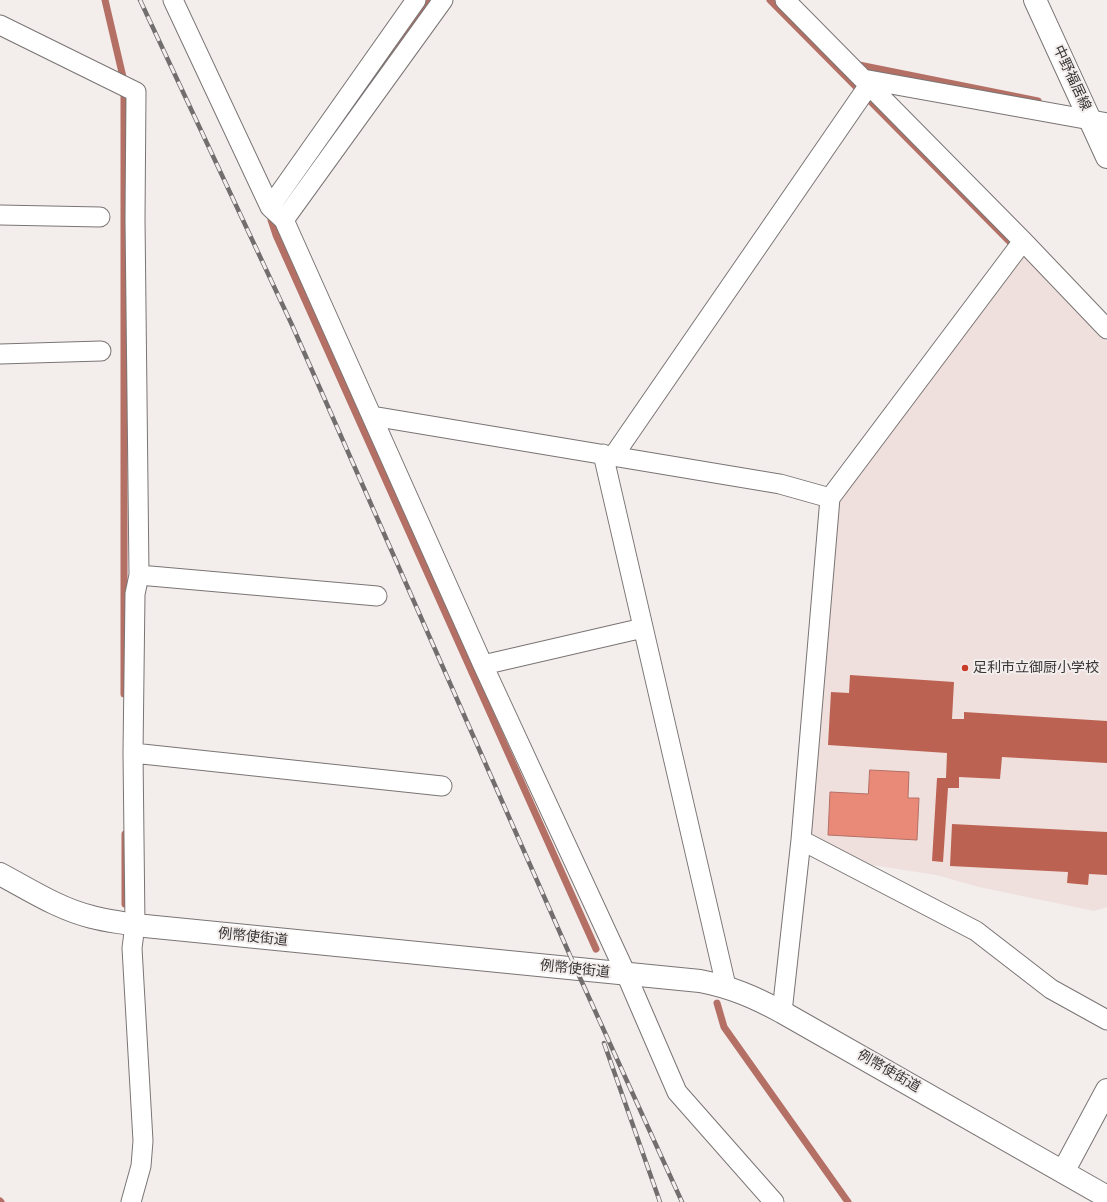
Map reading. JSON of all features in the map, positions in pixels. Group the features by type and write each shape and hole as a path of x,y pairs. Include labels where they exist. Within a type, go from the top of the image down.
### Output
{"main road":[{"name":"中野福居線","path":"1035,0 1099,121 1107,157"},
{"name":"例幣使街道","path":"0,874 44,899 71,910 92,917 135,925 700,981 726,986 748,994 782,1012 1107,1197"},
{"path":"1064,1172 1107,1090"}],"street":[{"path":"270,207 416,0"},
{"path":"284,220 443,0"},
{"path":"785,0 1107,329"},
{"path":"174,1 270,207 284,220 484,665 626,974 677,1092 774,1202"},
{"path":"0,25 136,92 139,575 135,594 133,753 135,925 132,948 143,1141 141,1166 131,1202"},
{"path":"866,82 1099,121"},
{"path":"726,986 643,628 608,454 866,82"},
{"path":"0,215 100,217"},
{"path":"782,1012 801,840 830,498 1023,242"},
{"path":"0,354 101,351"},
{"path":"372,416 608,454 780,484 830,498"},
{"path":"139,575 377,596"},
{"path":"484,665 643,628"},
{"path":"133,753 442,786"},
{"path":"801,840 976,931 1050,989 1107,1020"}],"shaded area":[{"name":"足利市立御厨小学校","path":"1023,255 1107,342 1107,907 1094,911 979,887 936,875 859,863 809,836 838,501"},
{"path":"870,770 909,772 908,798 919,798 917,840 828,835 830,792 868,794"}],"building":[{"path":"850,675 954,682 952,719 964,719 964,712 1107,721 1107,763 1002,757 1000,779 959,777 959,788 948,788 943,862 932,861 937,778 946,778 947,753 828,745 831,692 849,693"},
{"path":"952,824 1107,832 1107,875 1089,874 1088,885 1067,883 1068,872 950,866"}],"waterway":[{"path":"105,0 123,77"},
{"path":"355,103 429,0"},
{"path":"770,0 1012,244"},
{"path":"854,64 1038,101"},
{"path":"124,94 124,694"},
{"path":"275,214 271,220 276,235 596,949"},
{"path":"125,834 125,904"},
{"path":"717,1003 724,1027 848,1202"}],"railway":[{"path":"140,0 292,325 576,969 682,1202"},
{"path":"604,1043 660,1202"}],"place":[{"name":"足利市立御厨小学校","path":"965,668"}]}
